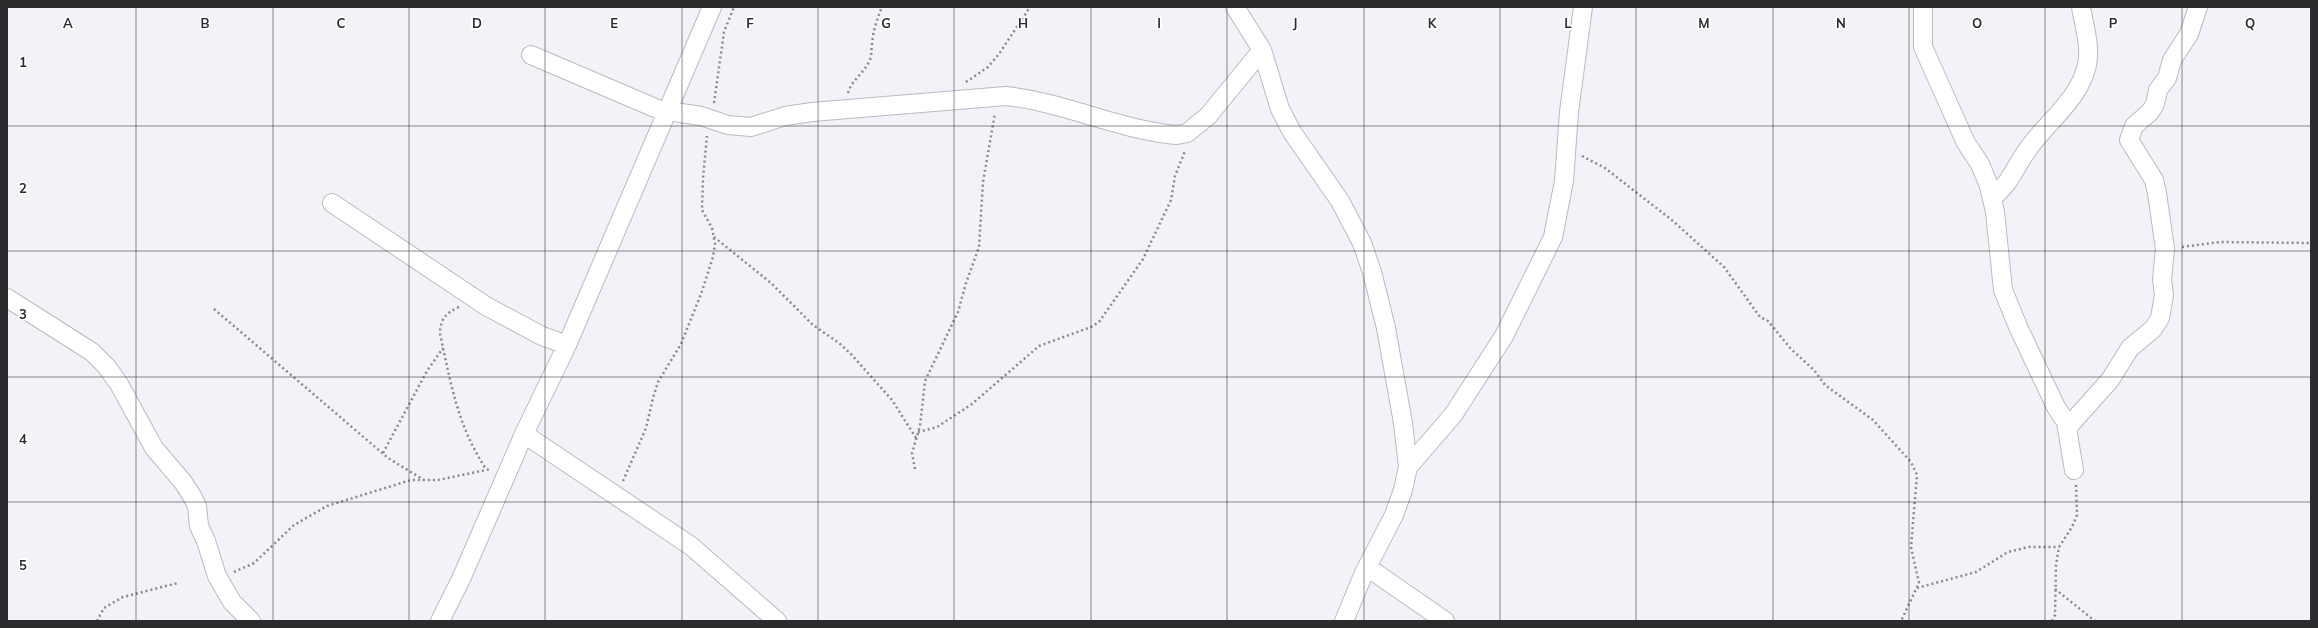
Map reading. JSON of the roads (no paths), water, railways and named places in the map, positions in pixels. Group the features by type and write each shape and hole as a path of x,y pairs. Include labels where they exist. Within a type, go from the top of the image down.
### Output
{"street":[{"path":"440,621 524,434 568,345 712,7"},
{"path":"1235,7 1262,50 1280,108 1292,132 1340,201 1362,243 1372,272 1386,328 1408,467"},
{"path":"1344,621 1367,567 1394,515 1408,467 1453,415 1504,336 1533,282 1553,237 1564,181 1583,7"},
{"path":"1923,7 1923,47 1966,143 1980,164 1992,198 2004,290 2019,329 2068,428 2074,470"},
{"path":"1992,198 2006,185 2026,151 2066,104 2078,85 2087,65 2088,54 2081,7"},
{"path":"2068,428 2110,380 2130,348 2153,329 2160,318 2164,295 2162,279 2165,249 2154,180 2129,140 2134,126 2150,112 2155,104 2158,90 2168,78 2172,60 2189,34 2198,7"},
{"path":"531,55 668,112 711,119 728,125 751,127 785,116 841,109 1000,97 1023,98 1099,119 1168,134 1187,133 1196,127 1208,116 1262,50"},
{"path":"332,203 476,299 542,336 568,345"},
{"path":"7,298 92,352 107,367 119,384 154,448 183,482 197,506 199,526 206,541 216,576 232,602 251,621"},
{"path":"524,434 691,546 777,621"},
{"path":"1367,567 1445,621"}]}
